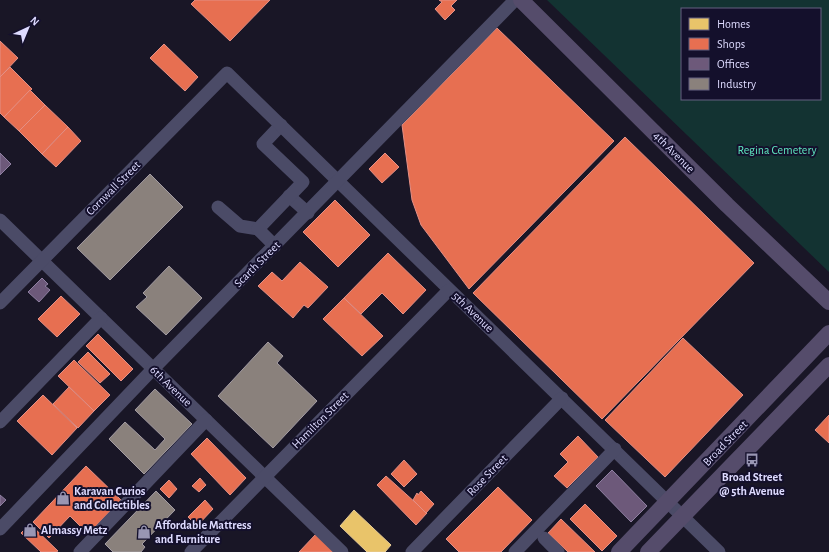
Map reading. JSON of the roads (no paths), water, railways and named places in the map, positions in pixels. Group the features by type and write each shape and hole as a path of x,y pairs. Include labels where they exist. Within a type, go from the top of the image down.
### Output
{"main road":[{"name":"4th Avenue","path":"521,0 727,205 829,302"},
{"name":"Broad Street","path":"619,552 829,333"},
{"name":"Broad Street","path":"648,552 829,364"}],"street":[{"name":"Scarth Street","path":"0,529 153,369 308,213 515,0"},
{"name":"5th Avenue","path":"226,73 339,181 719,552"},
{"name":"Cornwall Street","path":"0,303 226,73"},
{"path":"258,229 303,182 263,144 281,125"},
{"path":"289,196 308,213"},
{"path":"218,206 240,226 258,229 275,246"},
{"name":"6th Avenue","path":"0,220 342,552"},
{"name":"Hamilton Street","path":"191,552 449,290"},
{"path":"0,422 100,318"},
{"name":"Rose Street","path":"412,552 562,398"},
{"path":"80,552 206,420"},
{"path":"515,552 615,450"},
{"path":"544,538 558,552"}],"place":[{"name":"Broad Street @ 5th Avenue","path":"752,460"},
{"name":"Karavan Curios and Collectibles","path":"63,498"},
{"name":"Almassy Metz","path":"30,530"},
{"name":"Affordable Mattress and Furniture","path":"144,532"}],"park label":[{"name":"Regina Cemetery","path":"777,150"}]}
